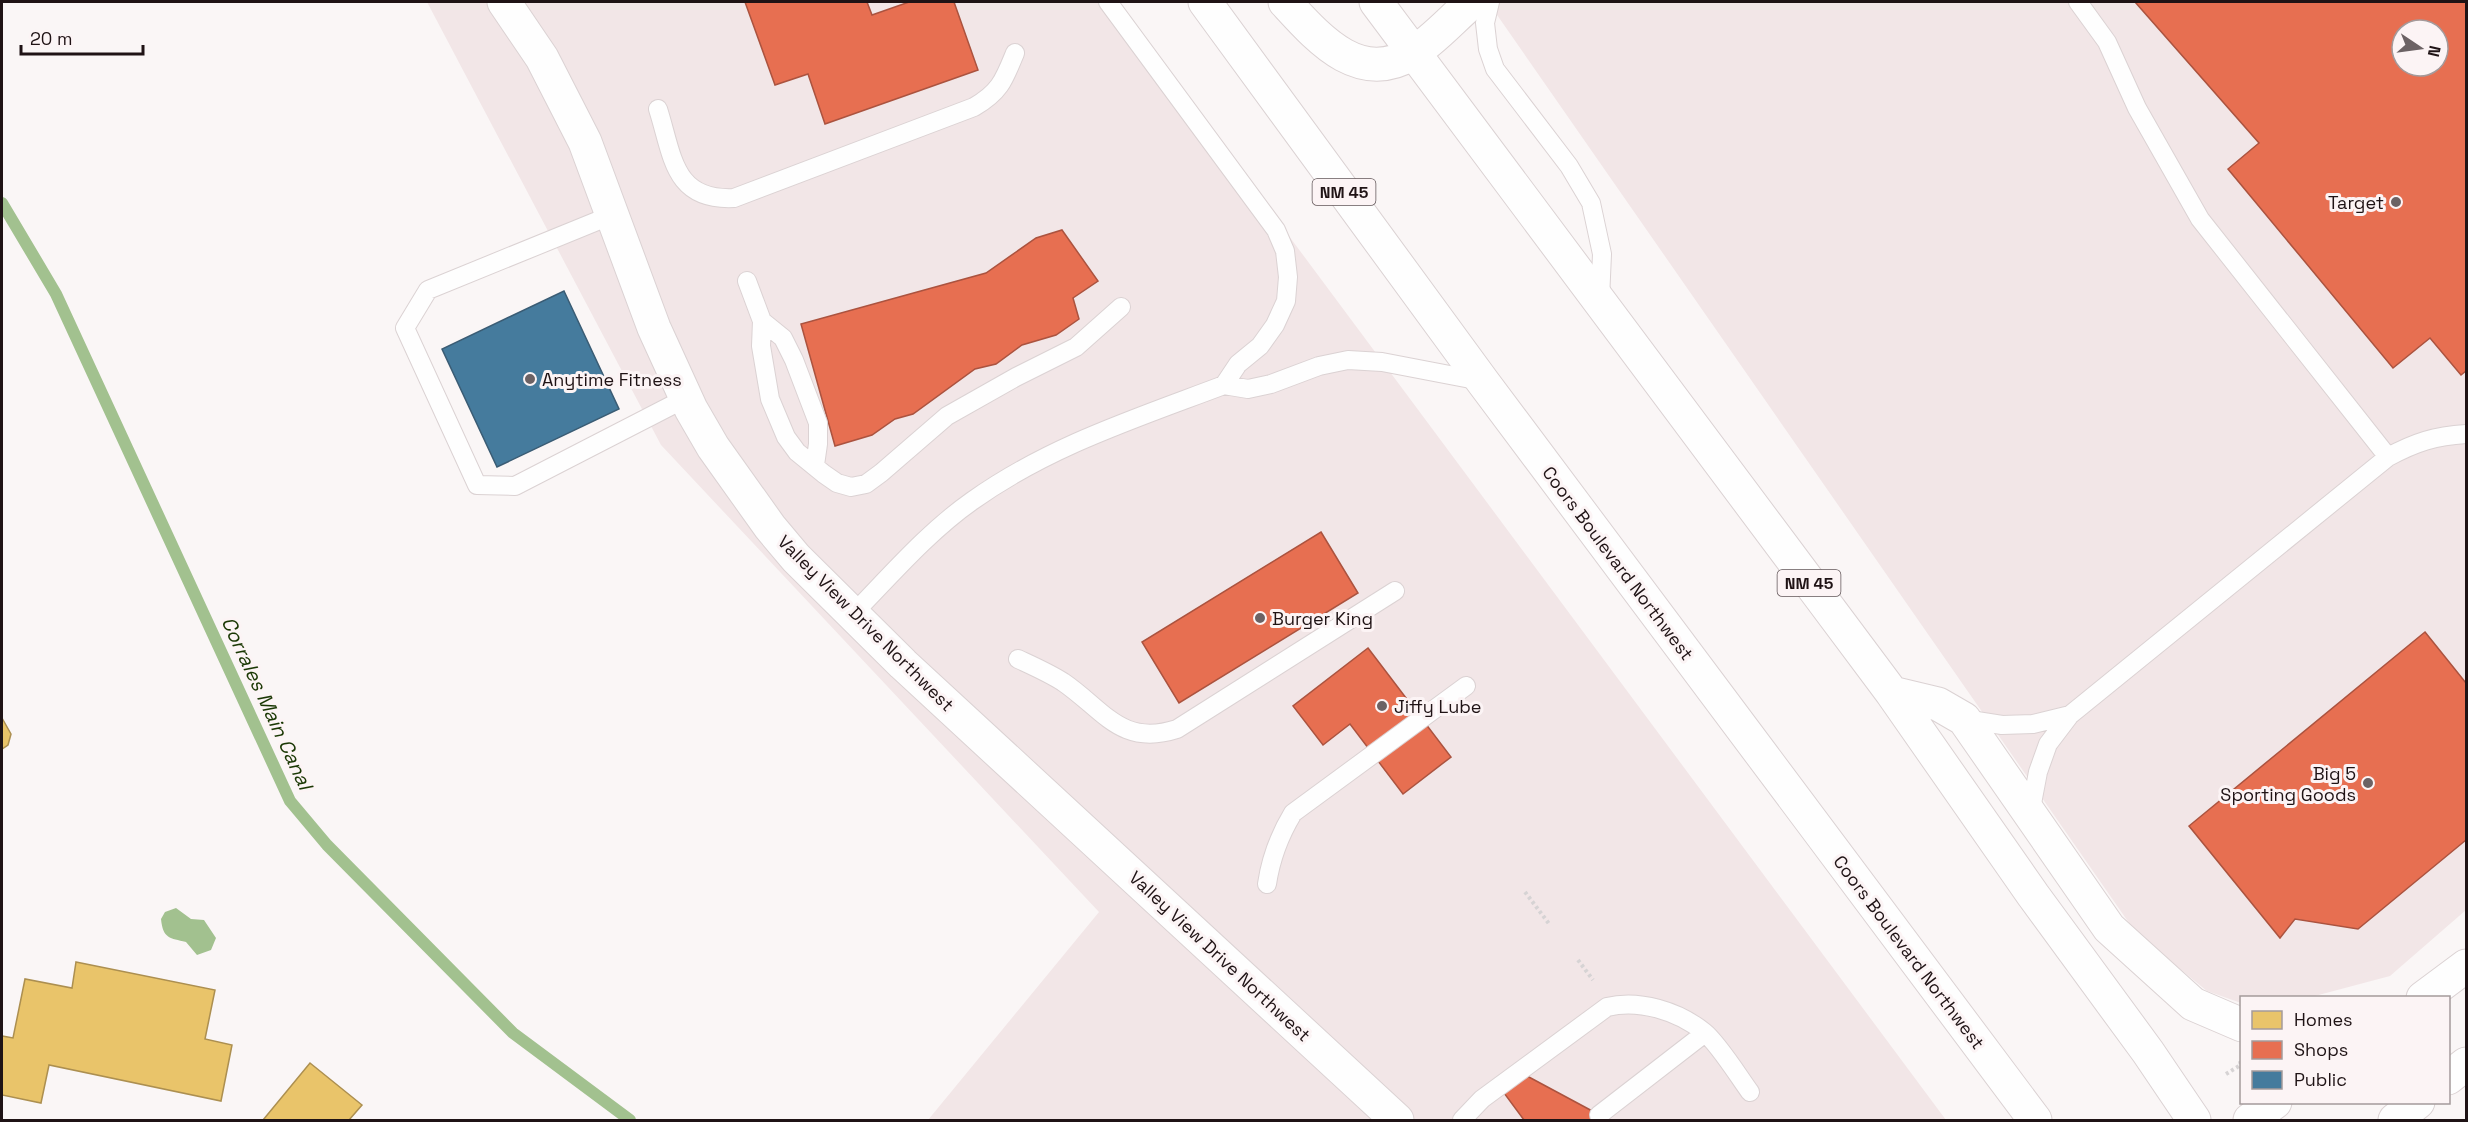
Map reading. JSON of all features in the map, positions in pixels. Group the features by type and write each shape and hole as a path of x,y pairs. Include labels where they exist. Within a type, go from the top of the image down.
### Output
{"main road":[{"name":"Valley View Drive Northwest","path":"504,2 542,58 585,142 654,328 686,398 713,447 770,527 796,558 903,664 1397,1120"},
{"name":"Coors Boulevard Northwest","path":"1205,2 1483,382 2035,1120"},
{"path":"1286,2 1317,36 1339,53 1356,62 1375,65 1396,61 1414,52 1472,2"},
{"name":"NM 45","path":"1376,2 1892,693 2033,895 2135,1033 2194,1120"},
{"path":"1892,693 1938,704 1964,719 2109,928 2193,1004 2240,1025"},
{"path":"2426,996 2466,966"},
{"path":"2450,1076 2466,1064"},
{"path":"2250,1120 2272,1104"},
{"path":"2395,1120 2415,1104"}],"lane":[{"path":"1108,2 1276,230 1286,251 1288,277 1286,301 1275,325 1260,346 1238,364 1224,385"},
{"path":"1490,2 1485,23 1488,49 1495,69 1569,166 1591,203 1602,254 1600,301"},
{"path":"2078,2 2107,42 2137,108 2200,219 2388,457"},
{"path":"658,109 678,172 687,185 700,194 716,198 734,198 974,107 991,97 1005,77 1015,53"},
{"path":"612,216 428,290 405,328 477,485 515,486 686,398"},
{"path":"747,281 762,321 761,346 770,399 786,437 797,452 837,483 851,487 866,484 947,416 1016,377 1076,347 1121,307"},
{"path":"762,321 783,338 818,423 815,465"},
{"path":"853,614 937,531 970,502 1007,477 1082,439 1224,385 1248,389 1272,384 1319,366 1348,360 1382,362 1483,382"},
{"path":"2030,814 2038,772 2048,744 2070,716 2388,457 2414,443 2441,436 2466,434"},
{"path":"1018,659 1064,682 1107,719 1125,729 1143,735 1160,734 1176,729 1395,591"},
{"path":"1267,884 1270,861 1279,837 1293,813 1466,686"},
{"path":"1964,719 2002,725 2033,724 2070,716"},
{"path":"1462,1120 1482,1099 1607,1007 1629,1003 1654,1007 1681,1018 1705,1033 1750,1092"},
{"path":"1599,1115 1705,1033"}],"path":[{"path":"1525,892 1550,925"},
{"path":"1578,960 1597,986"},
{"path":"2226,1074 2239,1066"}],"shaded area":[{"path":"427,2 1115,2 1946,1120 928,1120 1099,912 661,445"},
{"path":"1488,2 2466,2 2466,910 2390,976 2315,996 2240,996 2240,1003 2207,991 2136,933"},
{"path":"176,908 191,919 204,920 216,938 211,950 197,955 186,942 166,934 161,919 165,912"}],"building: Homes":[{"path":"2,718 11,734 8,745 2,749"},
{"path":"76,962 215,990 205,1039 232,1045 221,1101 49,1065 41,1103 2,1095 2,1036 13,1038 25,979 72,988"},
{"path":"310,1063 362,1105 349,1120 263,1120"}],"building: Shops":[{"path":"745,2 867,2 872,15 909,2 954,2 978,70 825,124 808,74 775,85"},
{"path":"2135,2 2466,2 2466,371 2461,375 2430,338 2393,368 2228,169 2259,143"},
{"path":"1062,230 1098,281 1073,298 1079,319 1056,335 1022,345 996,364 975,369 913,414 895,419 872,435 835,446 801,324 986,273 1036,238"},
{"path":"1321,532 1358,593 1179,703 1142,642"},
{"path":"2425,632 2466,683 2466,840 2358,929 2295,919 2280,938 2189,826"},
{"path":"1368,648 1451,757 1403,794 1350,724 1323,745 1293,706"},
{"path":"1527,1076 1609,1120 1524,1120 1504,1093"}],"building: Public":[{"name":"Anytime Fitness","path":"564,291 619,409 497,467 442,349"}],"waterway":[{"name":"Corrales Main Canal","path":"2,203 56,294 290,801 327,845 513,1033 630,1120"}],"place":[{"name":"Target","path":"2396,202"},
{"name":"Anytime Fitness","path":"530,379"},
{"name":"Burger King","path":"1260,618"},
{"name":"Jiffy Lube","path":"1382,706"},
{"name":"Big 5 Sporting Goods","path":"2368,783"}]}
